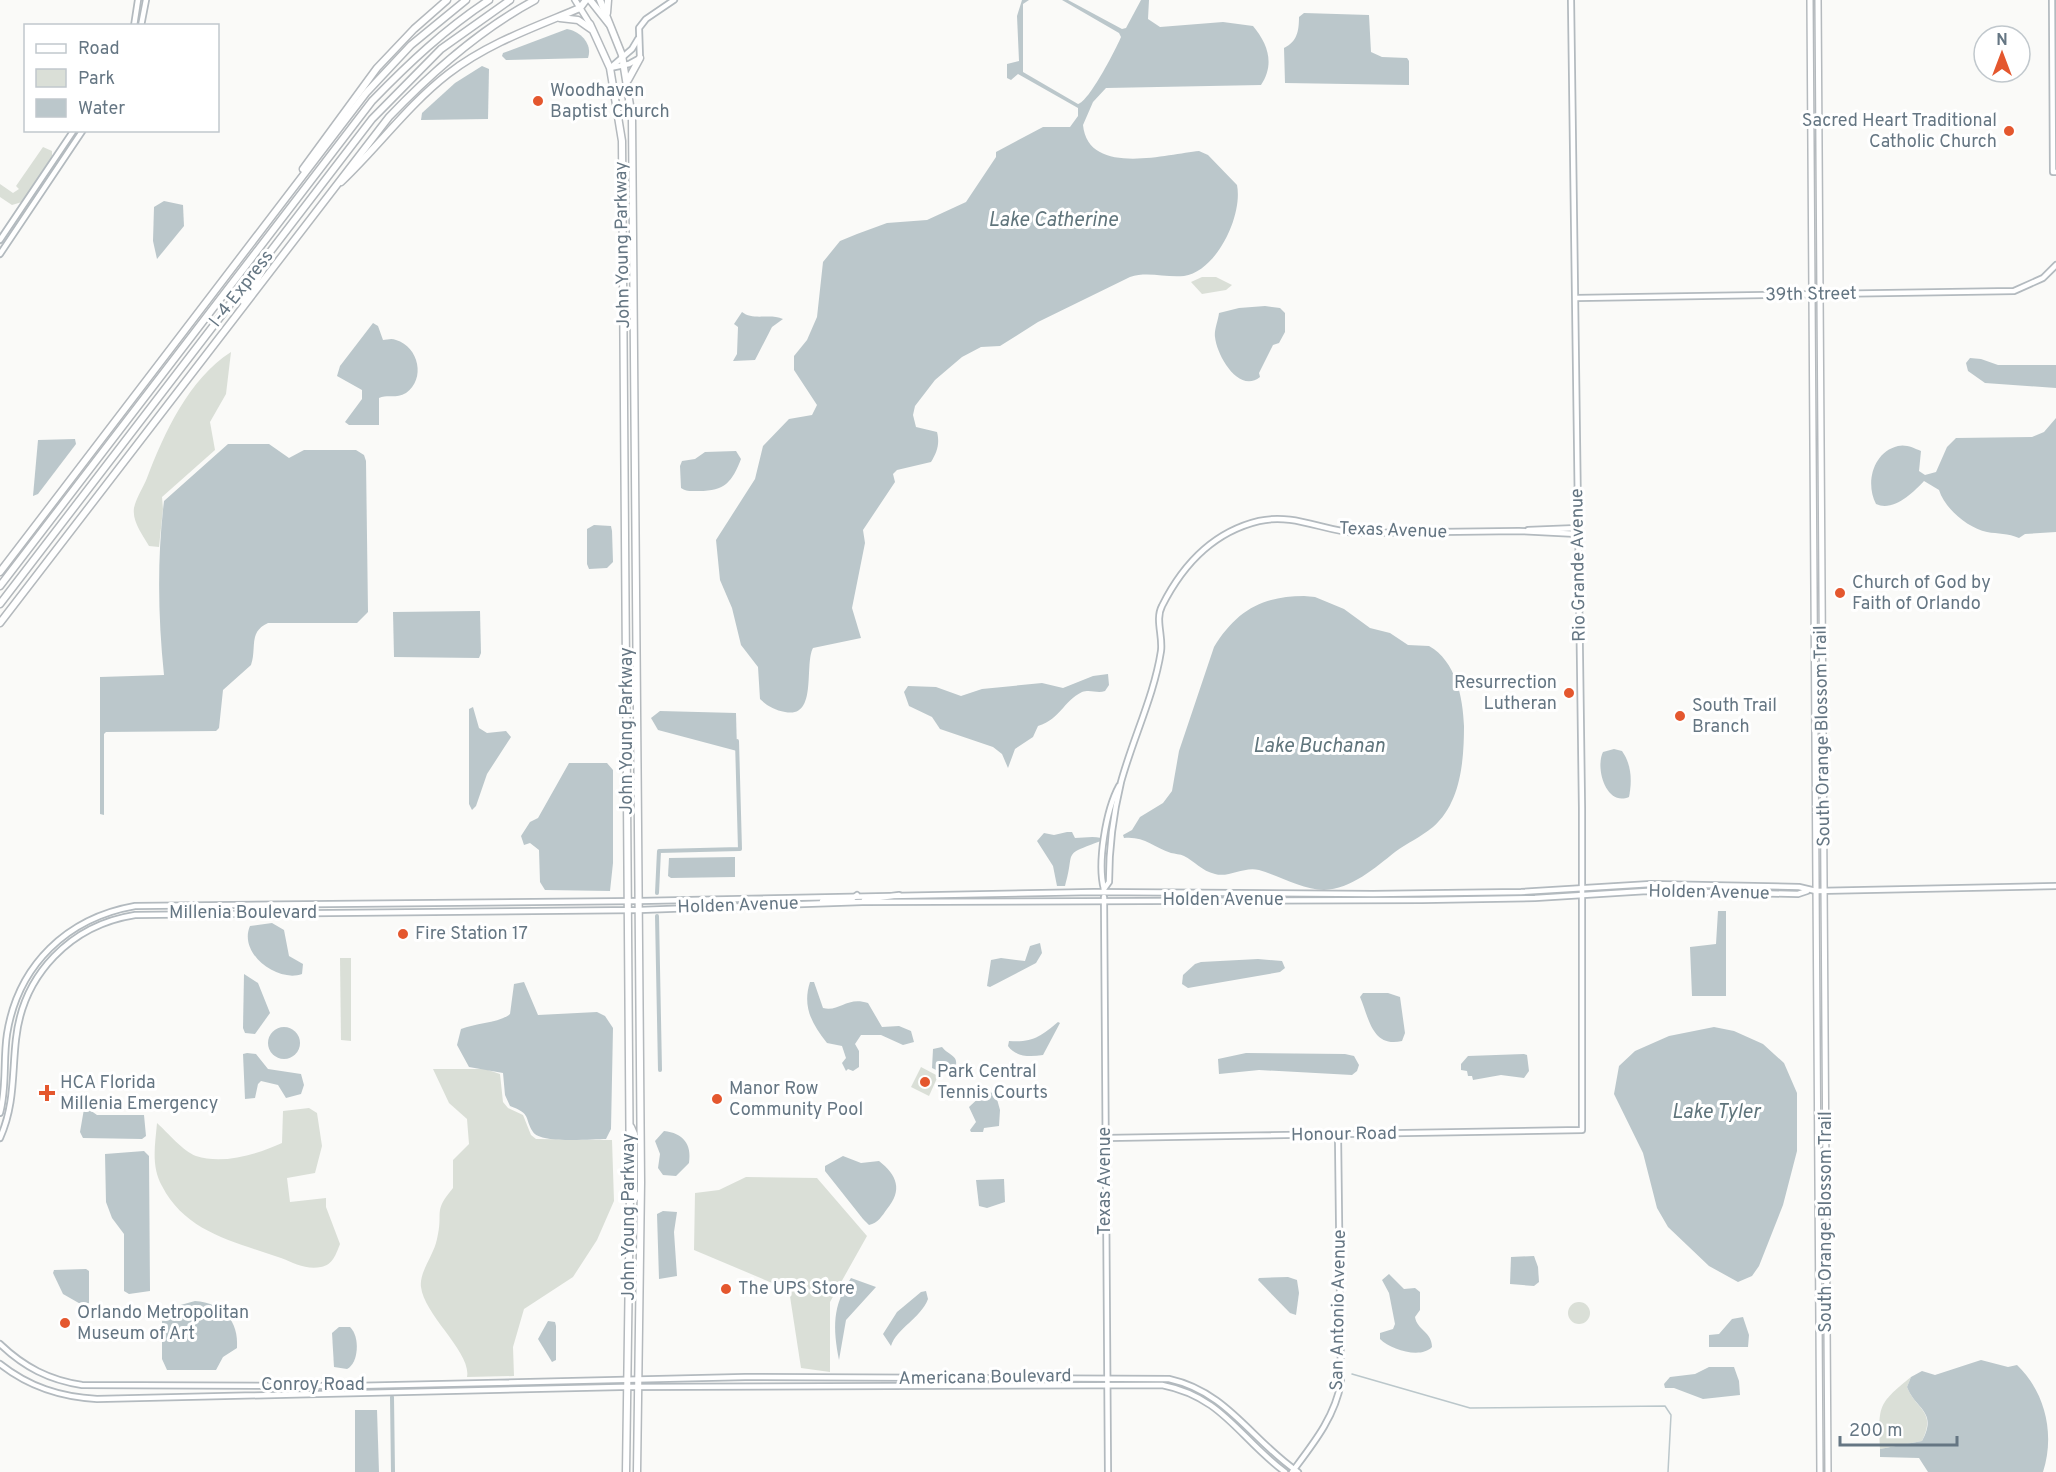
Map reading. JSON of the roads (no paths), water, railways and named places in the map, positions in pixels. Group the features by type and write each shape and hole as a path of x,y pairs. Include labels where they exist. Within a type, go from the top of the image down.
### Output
{"highway":[{"path":"268,222 324,137 377,68 402,40 447,0"},
{"path":"0,572 372,85 423,34 466,0"},
{"name":"I-4 Express","path":"0,586 372,101 411,61 455,23 489,0"},
{"name":"I-4 Express","path":"0,604 372,119 441,49 510,0"},
{"path":"0,623 237,316 367,143 412,92 478,36 535,0"},
{"path":"330,193 430,89 450,72 504,39 580,8 588,0 615,32"},
{"name":"John Young Parkway","path":"600,0 615,32 625,65 632,118 639,901 640,1217 637,1472"},
{"path":"607,14 608,0"},
{"path":"554,18 578,20 596,34"},
{"name":"John Young Parkway","path":"590,24 610,68 621,123 623,189 630,1194 626,1472"},
{"path":"628,81 640,58"},
{"path":"623,189 633,207"},
{"path":"237,316 282,236"},
{"path":"624,309 634,335"},
{"path":"627,670 632,677 637,697"},
{"path":"629,1121 634,1134 634,1193 640,1198"},
{"path":"630,1194 637,1200 640,1217"}],"main road":[{"name":"John Young Parkway","path":"575,0 590,24"},
{"path":"1810,0 1814,47 1818,57"},
{"name":"South Orange Blossom Trail","path":"1810,0 1820,1472"},
{"name":"South Orange Blossom Trail","path":"1818,0 1828,1472"},
{"path":"1810,57 1819,106"},
{"path":"1813,414 1821,426"},
{"path":"1814,632 1815,639 1822,646"},
{"path":"1814,652 1822,675"},
{"path":"1817,1105 1826,1121"},
{"path":"1818,1130 1826,1147"},
{"path":"1819,1280 1827,1295"},
{"path":"1820,1362 1826,1369 1827,1377"}],"street":[{"path":"134,24 138,0"},
{"path":"141,24 146,0"},
{"path":"610,68 622,55 632,49 638,39 642,24 674,0"},
{"name":"Rio Grande Avenue","path":"1572,0 1582,889 1582,1130"},
{"path":"2052,0 2055,172"},
{"path":"610,68 625,65 640,58 638,39"},
{"path":"0,240 73,132"},
{"path":"0,254 82,132"},
{"name":"39th Street","path":"1576,298 2014,291 2043,278 2056,265"},
{"name":"Texas Avenue","path":"1108,1472 1104,891 1102,882 1105,833 1113,797 1122,781 1159,660 1161,608 1193,558 1210,544 1248,525 1274,519 1307,522 1340,532 1357,533 1578,531"},
{"name":"Holden Avenue","path":"639,901 1104,891 1456,893 1582,889 1651,884 1798,887 1807,891"},
{"path":"1678,891 1715,885"},
{"name":"Holden Avenue","path":"639,910 820,902 1456,900 1678,891 1798,894 1807,891 2056,886"},
{"path":"1456,893 1456,900"},
{"path":"862,902 868,898 895,898 902,894"},
{"path":"1335,901 1336,897 1370,897 1373,894"},
{"path":"820,902 828,899 852,899 857,895"},
{"name":"Millenia Boulevard","path":"0,1113 10,1018 31,968 60,938 103,914 149,905 639,901"},
{"name":"Millenia Boulevard","path":"0,1138 12,1106 19,1021 38,974 67,943 103,923 129,916 152,914 639,910"},
{"name":"Honour Road","path":"1106,1138 1582,1130"},
{"name":"San Antonio Avenue","path":"1295,1471 1335,1408 1341,1382 1338,1135"},
{"name":"Conroy Road","path":"0,1344 35,1371 65,1383 82,1385 357,1386 638,1378"},
{"name":"Conroy Road","path":"0,1364 46,1391 58,1395 93,1399 638,1387"},
{"path":"732,1387 745,1377"},
{"path":"790,1377 790,1386"},
{"name":"Americana Boulevard","path":"638,1378 1107,1377 1169,1379 1184,1382 1215,1398 1230,1409 1260,1442 1295,1471"},
{"name":"Americana Boulevard","path":"638,1387 1162,1385 1187,1392 1221,1411 1254,1446 1285,1472"},
{"path":"1210,1404 1215,1398"}],"water":[{"name":"Lake Catherine","path":"1022,0 1029,0 1023,4 1023,72 1078,104 1095,85 1121,37 1119,33 1062,0 1068,0 1122,29 1126,28 1141,0 1149,0 1148,19 1160,27 1223,22 1253,26 1263,40 1268,54 1268,69 1261,85 1106,88 1093,102 1083,125 1088,141 1099,151 1113,157 1150,158 1199,151 1208,155 1237,185 1238,197 1232,226 1217,253 1196,272 1184,276 1137,275 1130,277 1038,322 1000,346 981,347 962,357 935,380 915,406 913,415 916,427 937,432 938,444 935,455 931,462 897,470 893,474 895,482 863,530 865,543 852,608 861,638 813,648 808,689 802,707 795,712 778,710 768,706 760,699 758,667 741,645 732,608 720,580 716,540 755,479 763,446 789,419 812,415 817,405 794,370 794,356 807,340 817,317 823,262 840,241 887,223 927,220 966,202 996,157 996,152 1043,127 1070,127 1078,116 1078,108 1018,74 1011,80 1007,78 1007,64 1019,61 1017,16"},
{"path":"1304,13 1369,15 1371,52 1382,57 1407,58 1409,85 1285,83 1284,48 1294,39 1298,31 1299,17"},
{"path":"567,29 581,35 587,43 588,58 506,60 502,56 503,53"},
{"path":"482,66 489,69 488,119 421,120 422,113 455,83"},
{"path":"164,201 183,205 184,226 157,259 153,241 154,207"},
{"path":"1265,306 1280,308 1285,313 1285,332 1279,343 1273,345 1259,373 1260,377 1252,381 1244,381 1230,370 1220,354 1215,334 1219,313 1239,308"},
{"path":"742,312 751,316 783,319 772,327 755,360 733,361 737,354 738,327 734,324"},
{"path":"373,323 378,326 383,340 396,340 410,349 415,356 418,372 412,387 406,393 379,398 379,425 349,425 345,422 362,399 362,390 337,376 340,366"},
{"path":"1970,358 1998,365 2056,365 2056,388 1985,383 1968,371 1966,363"},
{"path":"2056,418 2056,532 2025,534 2019,538 1980,530 1958,517 1946,504 1939,490 1924,481 1908,496 1896,503 1882,506 1876,504 1871,487 1874,469 1877,461 1889,449 1904,446 1921,451 1919,471 1925,475 1936,472 1947,447 1956,438 2032,437 2044,432"},
{"path":"75,439 76,444 38,494 33,496 38,440"},
{"path":"228,444 269,444 289,458 304,450 356,450 364,455 366,461 368,612 357,623 268,623 262,627 255,636 251,665 223,690 219,728 216,731 106,732 104,734 104,815 100,814 100,677 164,675 159,588 164,501"},
{"path":"736,451 741,459 726,484 708,491 689,491 681,488 680,466 682,461 695,459 705,452"},
{"path":"594,525 611,526 613,562 607,568 589,569 587,564 587,529"},
{"name":"Lake Buchanan","path":"1315,597 1344,609 1370,628 1390,633 1408,645 1429,646 1446,661 1460,692 1464,739 1459,780 1450,806 1442,817 1428,831 1362,877 1344,886 1324,890 1299,885 1253,869 1215,874 1206,871 1182,855 1171,853 1143,840 1124,838 1123,835 1132,830 1140,817 1163,803 1172,791 1179,751 1214,647 1222,634 1241,615 1252,608 1275,599"},
{"path":"480,611 481,653 479,658 394,657 393,612"},
{"path":"1108,674 1109,685 1105,691 1085,691 1075,696 1052,719 1038,726 1033,737 1015,749 1008,768 1002,754 993,747 940,729 932,717 909,706 904,692 908,686 936,687 961,696 982,689 1042,683 1063,688 1093,676"},
{"path":"473,707 479,728 487,733 506,731 511,737 487,774 476,806 472,810 469,804 469,709"},
{"path":"660,711 736,713 737,751 658,730 651,718"},
{"path":"1614,749 1622,751 1628,762 1631,780 1629,797 1621,799 1614,796 1604,784 1600,767 1603,752"},
{"path":"569,763 607,763 613,770 613,863 610,891 545,890 540,882 539,850 530,843 524,845 521,836 530,822 538,818"},
{"path":"1072,832 1075,838 1098,837 1101,841 1074,852 1070,860 1065,886 1057,886 1053,866 1037,841 1044,833 1054,835"},
{"path":"735,857 735,877 671,878 668,876 669,858"},
{"path":"1718,911 1726,911 1726,996 1692,996 1690,947 1716,944"},
{"path":"272,923 284,930 289,956 303,964 302,974 292,976 271,970 255,955 248,936 250,926"},
{"path":"1040,943 1042,953 1036,963 990,987 987,986 991,960 1001,958 1025,961 1030,946"},
{"path":"1258,959 1282,961 1285,968 1280,972 1188,988 1182,984 1183,975 1195,964 1201,962"},
{"path":"244,974 258,983 270,1013 255,1034 245,1033 243,1028"},
{"path":"524,982 538,1015 597,1012 605,1016 613,1028 611,1129 606,1139 556,1139 538,1136 530,1127 525,1114 510,1106 505,1095 503,1073 469,1067 457,1045 461,1029 500,1019 510,1014 514,984"},
{"path":"810,982 814,982 823,1008 834,1008 854,1001 868,1003 882,1027 899,1026 911,1031 914,1042 903,1045 881,1035 861,1035 855,1044 859,1051 859,1067 853,1071 848,1069 846,1071 842,1063 846,1058 842,1046 827,1043 810,1015 807,999"},
{"path":"1363,993 1388,993 1400,997 1405,1033 1402,1041 1384,1040 1373,1030 1360,997"},
{"path":"1058,1022 1060,1023 1043,1055 1023,1055 1011,1050 1008,1046 1009,1041 1036,1038"},
{"path":"284,1027 295,1032 300,1043 295,1054 284,1059 273,1054 268,1043 273,1032"},
{"name":"Lake Tyler","path":"1714,1027 1734,1031 1763,1044 1784,1063 1797,1093 1797,1151 1783,1205 1759,1266 1752,1276 1738,1282 1709,1266 1668,1227 1657,1208 1643,1153 1614,1094 1619,1066 1635,1051 1669,1036"},
{"path":"942,1047 955,1058 955,1069 943,1072 932,1068 933,1049"},
{"path":"1246,1053 1345,1054 1354,1056 1359,1065 1357,1071 1352,1075 1259,1070 1219,1074 1218,1059"},
{"path":"243,1054 256,1054 268,1069 301,1074 304,1085 301,1094 286,1098 278,1085 261,1081 258,1084 255,1098 245,1099"},
{"path":"1527,1055 1529,1071 1524,1078 1501,1075 1473,1080 1472,1076 1468,1076 1467,1071 1461,1070 1461,1064 1468,1056"},
{"path":"995,1092 1000,1110 999,1126 984,1128 983,1132 971,1132 976,1122 969,1107 983,1094"},
{"path":"87,1108 97,1115 144,1115 146,1136 142,1139 83,1138 80,1132 84,1109"},
{"path":"664,1131 681,1137 689,1150 689,1163 676,1176 663,1175 658,1168 660,1154 655,1141"},
{"path":"144,1151 149,1156 150,1291 129,1294 124,1291 124,1234 112,1218 106,1202 105,1154"},
{"path":"843,1156 861,1163 879,1161 894,1177 896,1189 892,1202 881,1217 872,1224 869,1225 863,1219 825,1171 825,1166"},
{"path":"1004,1179 1005,1202 987,1208 979,1206 976,1180"},
{"path":"663,1211 677,1212 674,1232 677,1276 659,1279 657,1214"},
{"path":"1534,1256 1538,1267 1539,1282 1534,1286 1510,1284 1511,1257"},
{"path":"86,1269 89,1271 89,1303 84,1306 63,1294 53,1273 54,1270"},
{"path":"1389,1274 1404,1289 1415,1288 1420,1292 1420,1310 1415,1317 1418,1325 1430,1338 1432,1347 1427,1351 1414,1353 1398,1350 1380,1339 1380,1333 1393,1329 1395,1324 1389,1293 1382,1280"},
{"path":"1288,1277 1297,1280 1299,1293 1296,1315 1290,1313 1258,1280 1259,1278"},
{"path":"851,1278 876,1287 846,1320 839,1360 835,1327 837,1308"},
{"path":"926,1291 928,1299 925,1306 898,1334 891,1346 883,1334 897,1312 921,1292"},
{"path":"195,1301 214,1305 227,1315 235,1330 237,1348 223,1357 216,1370 167,1370 162,1359 162,1321 175,1316 177,1306"},
{"path":"1743,1317 1749,1335 1748,1347 1709,1347 1709,1335 1719,1334 1732,1319"},
{"path":"548,1321 555,1322 556,1326 556,1360 552,1362 538,1339"},
{"path":"339,1327 350,1327 357,1343 354,1361 347,1369 334,1367 332,1333"},
{"path":"1981,1360 2008,1367 2017,1365 2035,1388 2048,1429 2047,1458 2043,1472 1928,1472 1919,1458 1880,1457 1880,1449 1922,1441 1926,1431 1927,1417 1907,1387 1911,1377 1922,1371 1935,1375"},
{"path":"1709,1367 1734,1367 1739,1381 1740,1395 1703,1399 1674,1388 1665,1388 1664,1384 1670,1377 1695,1374"},
{"path":"355,1410 377,1410 379,1472 355,1472"}],"waterway":[{"path":"657,893 659,851 740,849 737,741"},
{"path":"657,916 660,1070"},
{"path":"1352,1374 1470,1408 1665,1406 1671,1415 1668,1472"},
{"path":"392,1397 393,1472"}],"place":[{"name":"Woodhaven Baptist Church","path":"538,101"},
{"name":"Sacred Heart Traditional Catholic Church","path":"2009,131"},
{"name":"Church of God by Faith of Orlando","path":"1840,593"},
{"name":"Resurrection Lutheran","path":"1569,693"},
{"name":"South Trail Branch","path":"1680,716"},
{"name":"Fire Station 17","path":"403,934"},
{"name":"Park Central Tennis Courts","path":"925,1082"},
{"name":"HCA Florida Millenia Emergency","path":"47,1093"},
{"name":"Manor Row Community Pool","path":"717,1099"},
{"name":"The UPS Store","path":"726,1289"},
{"name":"Orlando Metropolitan Museum of Art","path":"65,1323"}]}
